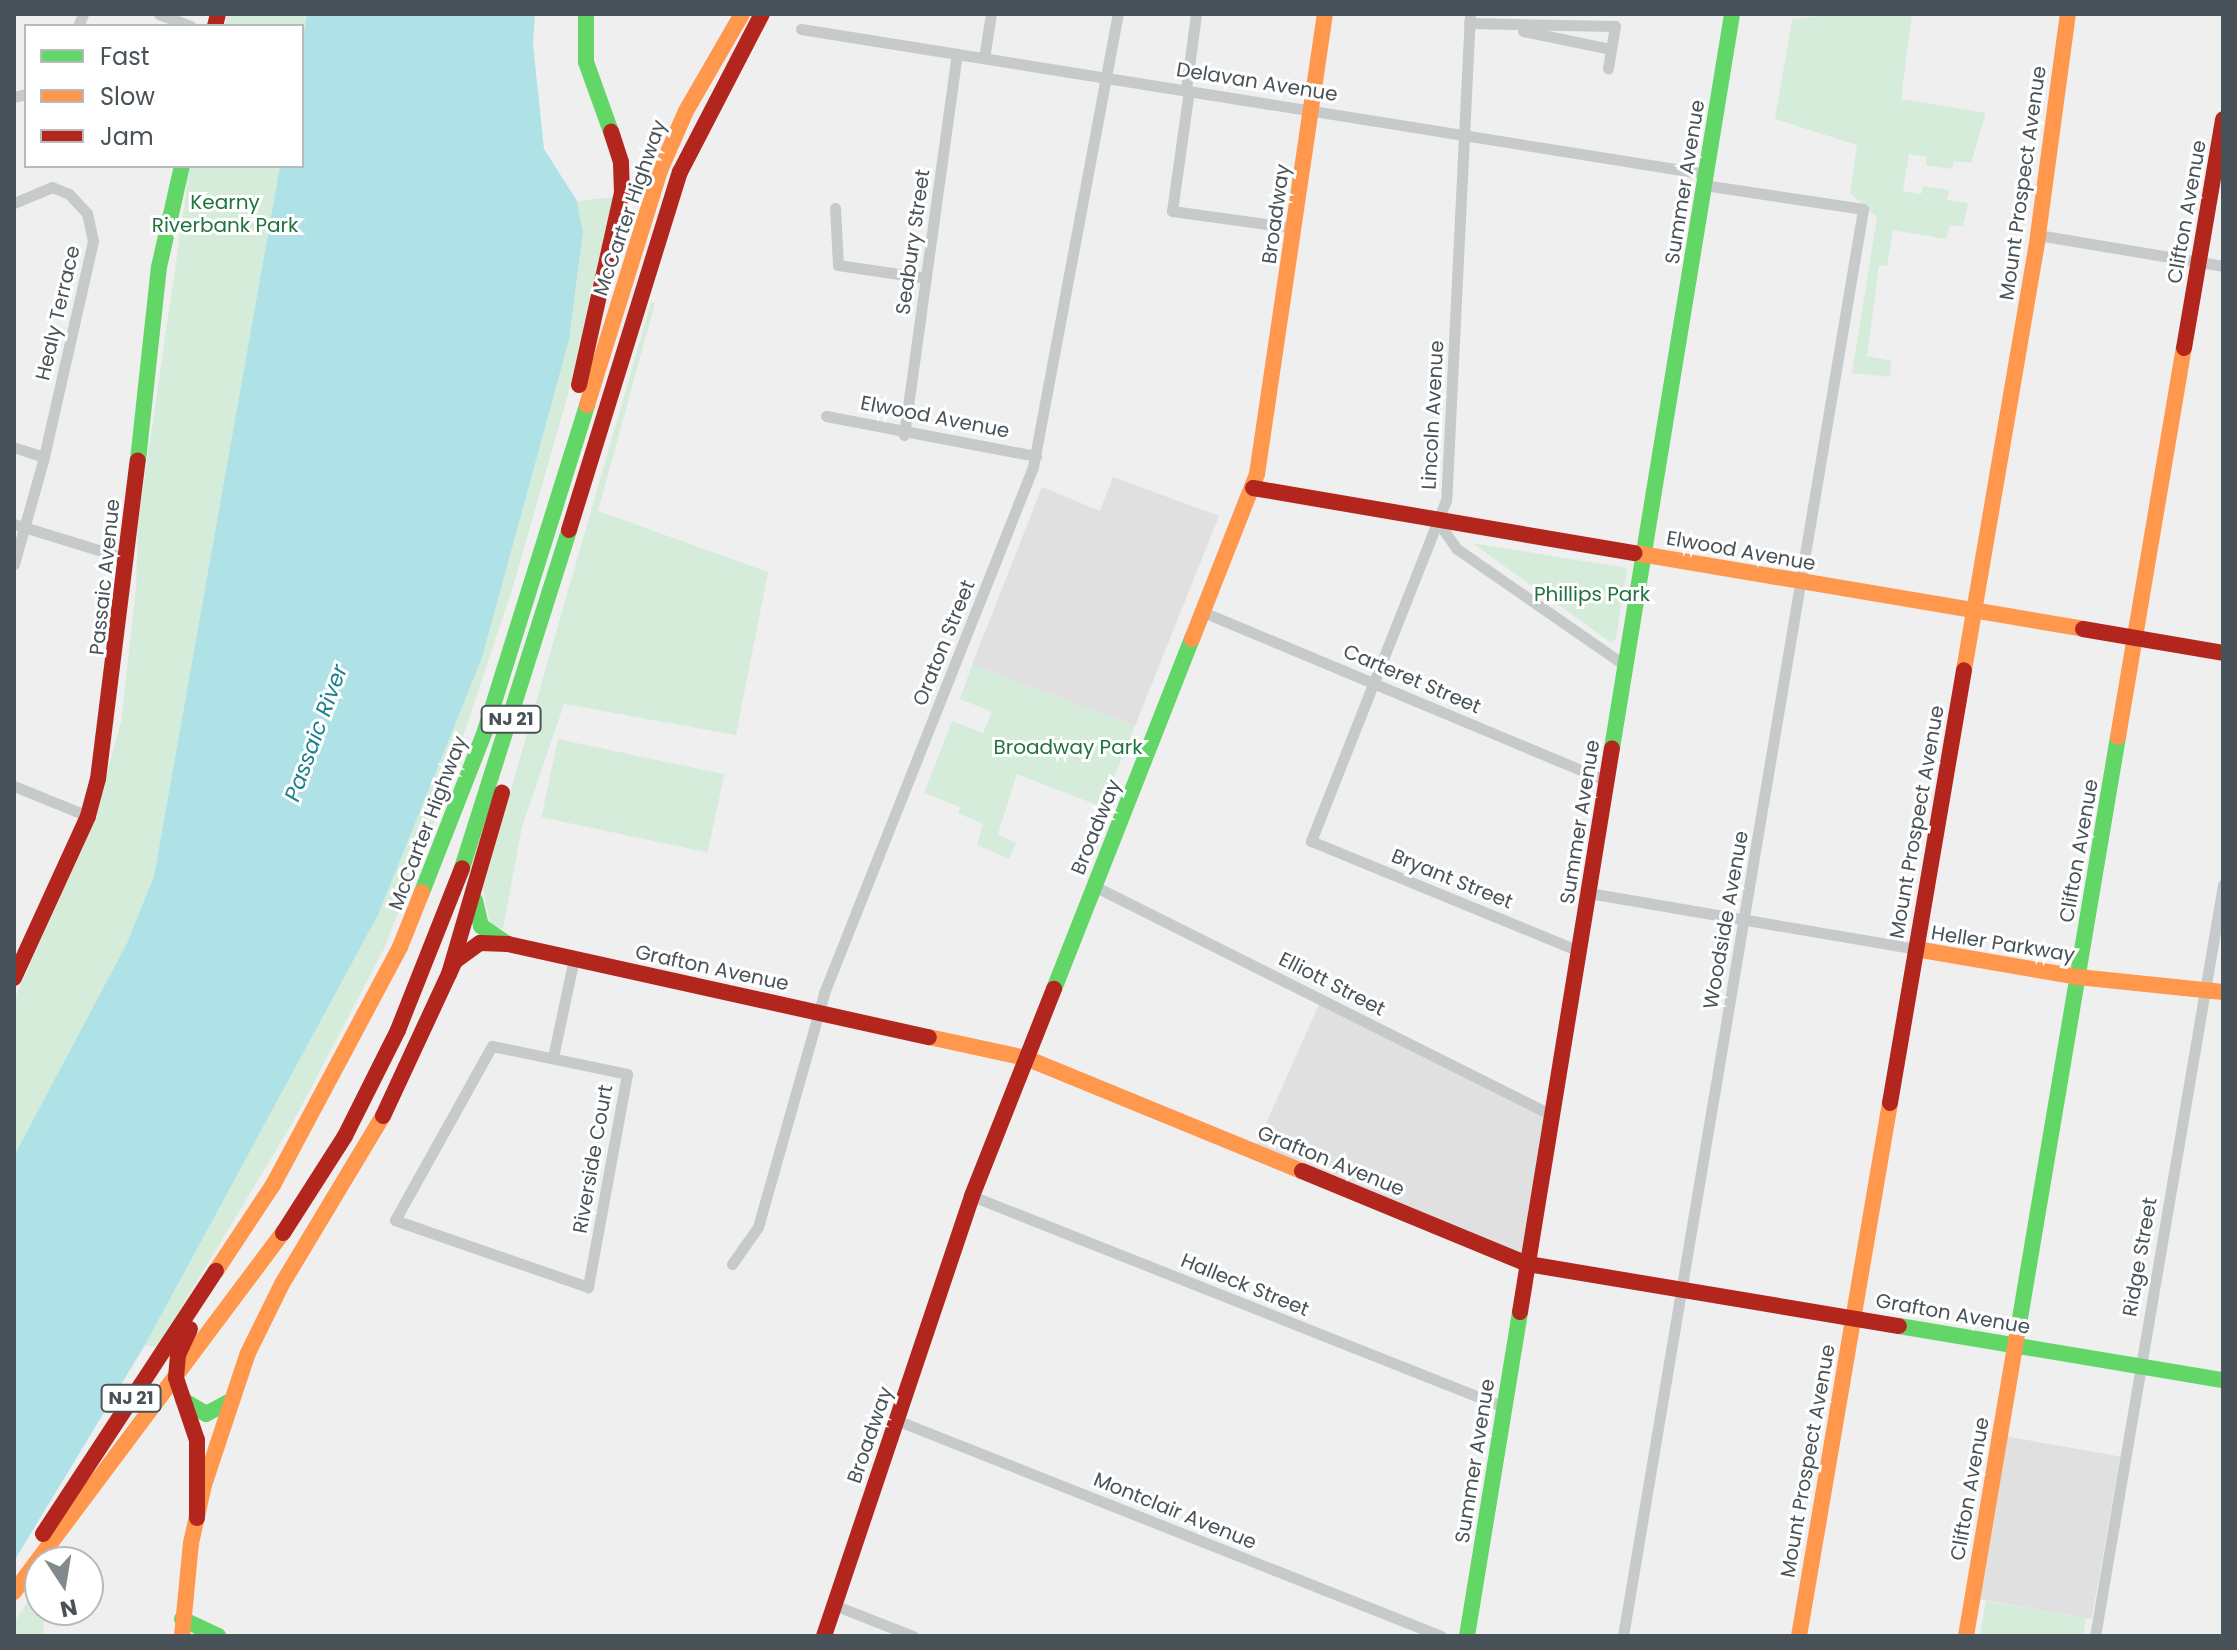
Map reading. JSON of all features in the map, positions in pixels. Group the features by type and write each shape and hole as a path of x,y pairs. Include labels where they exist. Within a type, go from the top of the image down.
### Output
{"main road":[{"path":"526,602 620,208 621,162 586,62 586,14"},
{"name":"McCarter Highway","path":"14,1582 253,1218 337,1074 405,935 459,804 526,602 661,168 742,14"},
{"name":"NJ 21","path":"14,1592 211,1336 325,1170 404,1019 458,887 680,172 702,120 762,14"},
{"name":"Broadway","path":"824,1636 972,1196 1253,488 1325,14"},
{"name":"Summer Avenue","path":"1467,1636 1732,14"},
{"name":"Mount Prospect Avenue","path":"1799,1636 2038,235 2068,14"},
{"name":"Clifton Avenue","path":"1966,1636 2223,119"},
{"name":"Passaic Avenue","path":"14,978 88,816 105,741 159,267 182,168"},
{"name":"Elwood Avenue","path":"1253,488 1438,522 2223,653"},
{"path":"197,1518 229,1402 271,1305 383,1116 449,974 476,889 539,627"},
{"path":"476,889 481,926 508,944"},
{"name":"Grafton Avenue","path":"449,974 472,946 508,944 1026,1058 1528,1264 2223,1380"},
{"name":"Heller Parkway","path":"1916,949 2078,977 2223,992"},
{"path":"218,1636 182,1628 197,1518 199,1454 178,1390 176,1367 182,1345 253,1218"},
{"path":"178,1390 197,1412 215,1412 229,1402"}],"street":[{"path":"159,14 186,24"},
{"path":"984,58 991,14"},
{"name":"Oraton Street","path":"732,1264 758,1227 817,1011 1036,456 1109,77 1118,14"},
{"path":"1196,14 1172,211 1294,228"},
{"path":"1470,18 1611,49"},
{"name":"Lincoln Avenue","path":"1311,841 1447,493 1470,18"},
{"path":"1499,26 1615,26 1608,68"},
{"name":"Delavan Avenue","path":"801,29 1464,133 1863,209"},
{"name":"Seabury Street","path":"904,435 957,54"},
{"name":"Healy Terrace","path":"14,203 52,187 69,194 87,213 93,241 28,526 14,564"},
{"path":"835,208 838,265 926,278"},
{"name":"Woodside Avenue","path":"1623,1636 1863,209"},
{"path":"2038,235 2223,266"},
{"name":"Elwood Avenue","path":"826,416 904,435 1036,456"},
{"path":"14,447 44,457"},
{"path":"1438,522 1457,549 1626,666"},
{"path":"14,524 128,559"},
{"name":"Carteret Street","path":"1203,612 1607,781"},
{"path":"14,786 88,816"},
{"name":"Bryant Street","path":"1311,841 1579,951"},
{"name":"Ridge Street","path":"2095,1636 2223,885"},
{"name":"Elliott Street","path":"1094,886 1552,1115"},
{"name":"Heller Parkway","path":"1589,893 1744,917 1916,949"},
{"path":"553,1057 574,958"},
{"name":"Riverside Court","path":"492,1046 553,1057 627,1074 588,1287 395,1220 492,1046"},
{"name":"Halleck Street","path":"972,1196 1504,1407"},
{"name":"Montclair Avenue","path":"896,1420 1441,1636"},
{"path":"834,1605 913,1636"}],"shaded area":[{"path":"1113,477 1219,516 1135,726 972,665 1042,487 1100,511"},
{"path":"1320,1002 1552,1118 1528,1261 1255,1148"},
{"path":"2004,1436 2120,1456 2092,1619 1975,1598"}],"green space":[{"path":"228,14 307,14 304,32 304,24 226,24"},
{"path":"1832,14 1912,14 1901,99 1986,113 1971,163 1954,161 1952,169 1926,165 1927,157 1909,154 1903,191 1921,194 1923,186 1949,190 1947,200 1968,203 1963,227 1950,225 1946,239 1893,230 1887,266 1879,266 1867,356 1891,361 1890,377 1852,373 1877,217 1850,193 1857,145 1775,119 1792,19"},
{"name":"Kearny Riverbank Park","path":"190,168 280,168 154,876 127,943 14,1156 14,1000 95,817 121,722 136,589 138,523"},
{"path":"613,197 567,398 512,590 439,809 384,949 293,1122 157,1348 145,1345 378,915 482,658 569,340 583,232 577,201"},
{"path":"651,302 655,303 598,511 768,572 736,735 564,704 522,827 503,929 490,925 483,887"},
{"name":"Phillips Park","path":"1472,543 1627,568 1616,639 1610,642"},
{"name":"Broadway Park","path":"972,665 1135,726 1102,807 1017,774 998,834 1016,843 1009,859 977,845 983,824 958,813 960,807 924,793 952,721 983,733 992,712 960,699"},
{"path":"558,739 724,774 708,853 541,817"},
{"path":"1986,1601 2086,1618 2083,1636 1980,1636"},
{"path":"24,1607 24,1626 44,1626 43,1636 14,1636 14,1622"}],"water":[{"name":"Passaic River","path":"307,14 535,14 533,44 544,149 577,201 583,232 569,340 482,658 378,915 145,1345 14,1561 14,1156 127,943 154,876 280,168 304,168 304,32"}],"traffic: fast":[{"path":"586,14 586,62 611,132"},
{"path":"1612,748 1732,14"},
{"path":"138,460 159,267 182,168"},
{"path":"422,892 485,731 587,405"},
{"path":"462,868 569,530"},
{"path":"1054,989 1192,639"},
{"path":"2018,1330 2118,737"},
{"path":"475,900 481,926 508,944"},
{"path":"1467,1636 1520,1312"},
{"path":"1899,1326 2223,1380"},
{"path":"183,1400 206,1414 229,1402"},
{"path":"182,1619 218,1636"}],"traffic: slow":[{"path":"587,405 661,168 686,111 742,14"},
{"path":"1192,639 1257,474 1325,14"},
{"path":"1964,670 2038,235 2068,14"},
{"path":"2118,737 2184,348"},
{"path":"1635,553 2083,629"},
{"path":"216,1271 273,1185 400,947 422,892"},
{"path":"1916,949 2078,977 2223,992"},
{"path":"929,1037 1026,1058 1302,1171"},
{"path":"1799,1636 1890,1103"},
{"path":"182,1636 191,1543 204,1485 248,1353 282,1284 383,1116"},
{"path":"14,1592 283,1233"},
{"path":"1966,1636 2018,1330"}],"traffic: jam":[{"path":"216,24 218,14"},
{"path":"569,530 680,172 762,14"},
{"path":"2184,348 2223,119"},
{"path":"579,385 622,193 621,162 611,132"},
{"path":"14,978 88,816 98,779 138,460"},
{"path":"1253,488 1635,553"},
{"path":"2083,629 2223,653"},
{"path":"1890,1103 1964,670"},
{"path":"1520,1312 1612,748"},
{"path":"449,974 502,793"},
{"path":"283,1233 345,1136 398,1030 462,868"},
{"path":"383,1116 455,961 480,943 508,944 929,1037"},
{"path":"824,1636 972,1196 1054,989"},
{"path":"1302,1171 1528,1264 1899,1326"},
{"path":"43,1534 216,1271"},
{"path":"190,1329 178,1355 176,1378 197,1440 197,1518"}]}
